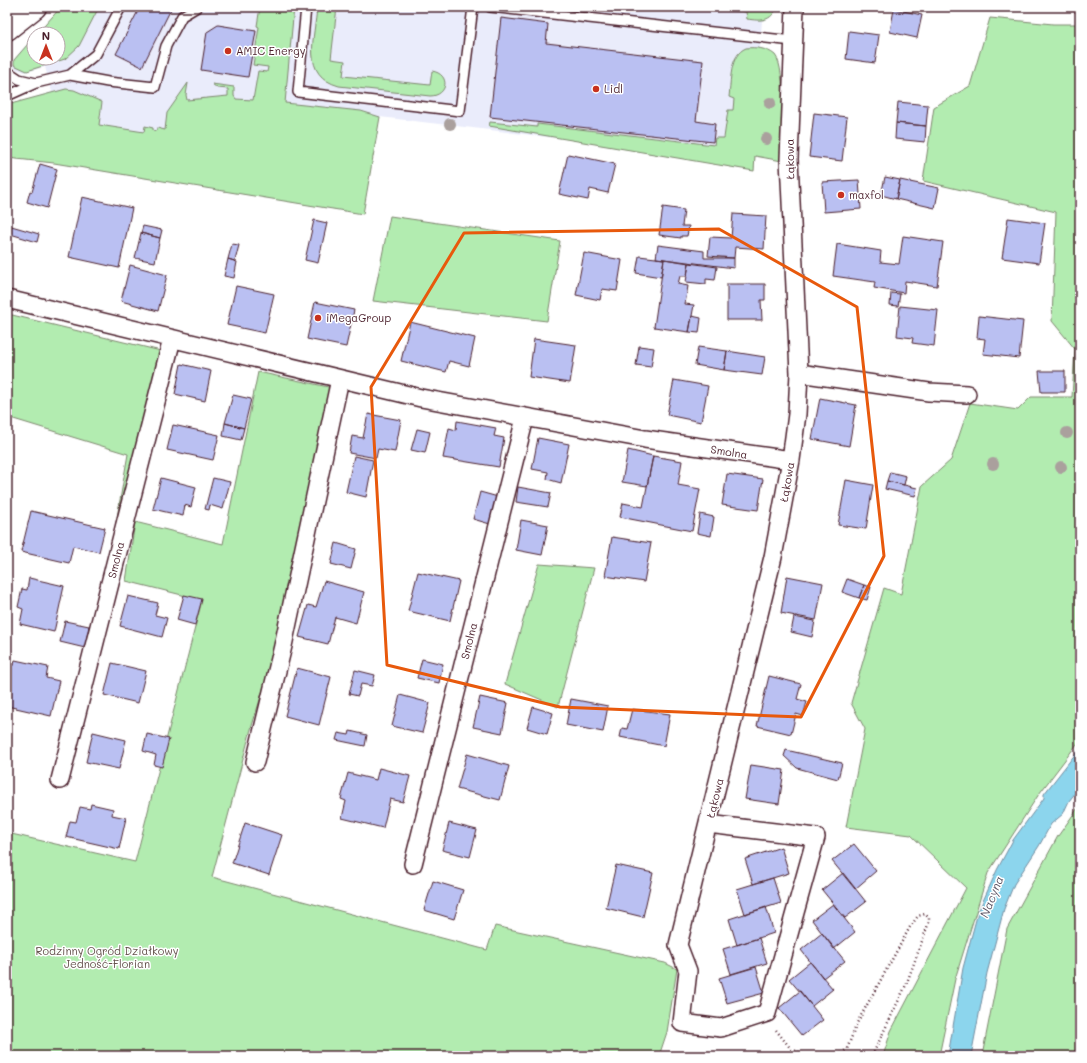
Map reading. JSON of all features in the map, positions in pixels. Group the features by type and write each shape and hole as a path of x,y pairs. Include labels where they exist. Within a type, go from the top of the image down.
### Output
{"main road":[{"path":"7,29 35,7"}],"street":[{"name":"Łąkowa","path":"767,1013 721,1028 682,1023 688,971 678,945 773,558 791,460 797,414 799,373 789,159 795,7"},
{"name":"Smolna","path":"7,299 421,398 525,418 705,448 791,460"},
{"name":"Smolna","path":"60,780 172,339"},
{"path":"799,373 929,392 967,394"},
{"path":"255,762 284,638 340,379"},
{"name":"Smolna","path":"413,864 525,418"},
{"path":"708,824 816,836 767,1013"}],"lane":[{"path":"7,96 36,84 70,75 96,54 121,7"},
{"path":"70,75 108,82 155,87 166,46 182,16 197,7"},
{"path":"306,7 298,92 460,112 473,7"},
{"path":"490,7 793,41"},
{"path":"7,71 19,78 36,84"}],"path":[{"path":"838,1056 847,1048 857,1023 910,927 918,916 925,914 928,916 929,922 906,985 872,1056"},
{"path":"767,1013 771,1023 791,1049 807,1056"}],"highlighted area":[{"path":"719,229 857,307 884,556 801,717 560,707 387,665 371,387 464,233"}],"shaded area":[{"path":"61,7 777,7 770,18 762,21 760,48 773,54 780,65 782,84 782,161 755,156 754,171 565,139 380,117 363,214 54,163 7,158 7,105 52,92 45,67 25,72 16,69 12,65 14,65 14,60 26,46 26,66 66,66 66,26 44,26"}],"green space":[{"path":"61,7 99,7 79,46 66,58 66,26 44,26"},
{"path":"260,7 294,7 285,103 361,111 380,117 363,214 54,163 7,158 7,105 66,89 74,90 102,102 99,125 144,132 145,126 153,128 153,130 156,131 157,128 165,130 167,113 188,83 186,95 187,100 228,96 228,89 217,88 212,84 234,87 234,96 236,99 253,100 258,71 267,72 268,67 253,65 259,27 257,26"},
{"path":"317,7 337,7 331,59 345,61 343,76 430,85 432,71 442,76 445,85 444,89 441,93 430,96 339,86 327,81 319,73 314,64 313,43"},
{"path":"700,7 777,7 775,12 769,18 757,20 747,19 746,12"},
{"path":"990,18 1053,24 1080,24 1080,740 1039,794 988,873 955,979 939,1056 883,1056 891,1031 966,888 911,835 846,827 865,729 851,703 884,588 901,594 922,486 951,460 970,403 1018,410 1031,397 1072,397 1075,349 1052,321 1056,212 923,181 934,107 970,86"},
{"path":"26,46 26,66 43,66 27,71 14,65 14,60"},
{"path":"746,48 761,48 775,55 779,63 782,89 782,161 755,156 754,171 489,126 490,122 537,127 537,124 714,145 715,138 724,138 728,110 733,110 734,99 729,97 732,70 736,56"},
{"path":"390,216 560,241 547,321 373,301"},
{"path":"8,314 161,351 138,449 116,523 128,454 7,417"},
{"name":"Rodzinny Ogród Działkowy Jedność-Florian","path":"258,372 333,388 276,647 251,729 212,877 487,950 495,926 665,963 677,969 667,1032 659,1056 7,1056 7,833 135,862 202,600 126,581 135,522 223,544"},
{"path":"539,564 594,568 558,707 505,684"},
{"path":"1080,805 1080,1056 982,1056 1007,929 1058,836"}],"water":[{"name":"Nacyna","path":"1080,748 1080,787 1069,801 1063,814 1051,824 1039,846 1014,884 1004,909 987,973 971,1056 948,1056 963,968 978,912 997,870 1013,840 1044,798 1044,794"}],"building":[{"path":"140,7 172,7 142,67 116,54"},
{"path":"894,9 922,15 917,38 890,32"},
{"name":"Lidl","path":"501,18 548,24 546,43 703,61 696,121 715,124 713,142 490,117"},
{"name":"AMIC Energy","path":"218,25 256,31 248,77 201,70 207,32"},
{"path":"849,31 879,35 875,63 846,59"},
{"path":"898,102 928,105 926,126 896,123"},
{"path":"814,113 847,117 842,161 809,157"},
{"path":"896,123 926,126 925,142 895,139"},
{"path":"568,154 615,164 608,193 590,189 588,200 559,194"},
{"path":"40,164 57,169 47,208 27,202 30,191 32,192"},
{"path":"885,177 900,180 896,199 881,195"},
{"path":"859,180 861,209 824,212 822,182"},
{"path":"900,180 939,188 935,208 896,199"},
{"path":"82,197 132,208 119,268 69,257"},
{"path":"663,207 684,210 682,226 689,226 687,236 681,236 681,238 659,235"},
{"path":"733,214 766,216 764,249 735,247 734,258 708,256 710,237 731,238"},
{"path":"1008,218 1045,223 1039,263 1002,258"},
{"path":"314,220 327,223 318,263 305,260"},
{"path":"8,225 39,234 37,242 7,233"},
{"path":"143,226 162,230 160,238 141,233"},
{"path":"141,233 160,238 155,262 135,258"},
{"path":"903,236 943,242 937,286 905,281 904,293 874,288 875,282 833,276 837,244 881,251 880,262 899,264"},
{"path":"232,244 239,245 235,261 228,259"},
{"path":"658,245 704,251 704,258 734,258 734,268 656,258"},
{"path":"584,253 622,260 617,291 602,289 600,300 576,295"},
{"path":"639,256 664,259 661,277 636,273"},
{"path":"228,259 237,262 234,278 224,276"},
{"path":"664,259 689,263 687,276 680,276 678,284 688,286 685,304 694,305 689,332 654,327"},
{"path":"689,263 717,267 715,280 706,279 706,284 686,282"},
{"path":"130,265 167,275 158,311 121,301"},
{"path":"727,284 765,284 765,300 761,300 762,320 727,320"},
{"path":"236,286 274,294 265,333 227,325"},
{"path":"891,293 900,294 898,306 890,305"},
{"path":"315,302 354,310 346,347 307,339"},
{"path":"900,306 938,310 934,346 912,343 913,338 897,336"},
{"path":"692,316 701,318 699,333 689,332"},
{"path":"979,316 1023,321 1019,358 983,354 985,339 977,338"},
{"path":"410,322 475,338 469,366 449,361 446,372 401,361"},
{"path":"534,339 576,345 570,383 529,377"},
{"path":"639,346 654,348 651,367 636,365"},
{"path":"698,347 727,351 724,370 695,365"},
{"path":"727,351 765,357 762,375 724,370"},
{"path":"181,364 211,371 205,401 175,394"},
{"path":"1039,371 1065,371 1065,392 1041,392"},
{"path":"674,380 708,386 701,422 667,415"},
{"path":"233,395 251,399 244,428 225,423"},
{"path":"820,398 856,405 849,446 812,439"},
{"path":"368,414 401,420 395,452 378,449 376,458 349,453 352,436 363,438"},
{"path":"457,421 496,428 494,436 504,438 499,467 443,458 449,428 456,430"},
{"path":"225,423 244,428 241,440 223,436"},
{"path":"173,425 219,435 213,460 167,450"},
{"path":"417,429 430,432 425,453 411,450"},
{"path":"538,438 569,444 561,483 547,479 548,472 532,469"},
{"path":"628,450 653,456 647,486 622,482"},
{"path":"354,456 373,460 366,497 346,492"},
{"path":"653,456 682,461 678,485 700,489 692,531 620,517 623,503 643,507"},
{"path":"890,472 906,476 904,485 887,481"},
{"path":"727,474 763,479 758,510 722,505"},
{"path":"161,478 196,487 191,507 185,505 183,516 153,509"},
{"path":"213,478 230,482 223,509 210,505 209,510 205,509"},
{"path":"846,480 873,485 866,529 838,525"},
{"path":"887,481 917,488 915,496 885,489"},
{"path":"518,487 551,493 548,507 516,502"},
{"path":"480,492 498,497 490,524 473,519"},
{"path":"31,511 105,528 99,552 73,546 69,563 21,552"},
{"path":"700,514 714,517 711,536 697,533"},
{"path":"521,520 548,525 542,555 516,550"},
{"path":"612,537 651,543 644,582 605,576"},
{"path":"336,543 356,549 351,569 331,564"},
{"path":"418,572 459,581 450,621 408,611"},
{"path":"787,576 823,583 816,620 781,613"},
{"path":"29,578 64,586 54,632 20,624 23,609 18,607 22,589 27,590"},
{"path":"847,579 864,585 859,598 842,592"},
{"path":"324,581 364,592 356,623 335,617 328,644 299,637 308,605 316,607"},
{"path":"864,585 871,587 867,600 859,598"},
{"path":"184,595 202,599 195,625 177,620"},
{"path":"128,596 158,603 155,615 167,618 162,637 120,626"},
{"path":"794,617 815,621 812,637 791,632"},
{"path":"65,621 89,626 85,648 60,642"},
{"path":"422,659 443,664 439,683 417,678"},
{"path":"15,660 48,667 46,678 59,681 51,716 7,706 7,663 14,665"},
{"path":"112,663 146,671 138,703 104,695"},
{"path":"297,668 331,677 319,725 285,716"},
{"path":"355,670 375,675 372,686 361,684 358,696 349,694"},
{"path":"769,676 801,684 797,699 807,702 803,716 796,714 791,734 757,726"},
{"path":"400,695 430,703 422,733 392,726"},
{"path":"480,697 508,703 502,733 473,727"},
{"path":"571,699 608,706 603,732 566,725"},
{"path":"533,707 553,713 547,734 527,728"},
{"path":"632,709 670,714 664,746 620,737 622,728 627,729"},
{"path":"350,731 367,735 365,746 336,740 338,733 349,735"},
{"path":"93,732 126,740 119,769 86,762"},
{"path":"147,734 169,739 162,767 154,765 156,755 143,751"},
{"path":"786,750 842,763 838,779 797,768 784,756"},
{"path":"467,754 509,766 500,800 457,789"},
{"path":"751,765 784,770 779,804 745,799"},
{"path":"379,768 410,776 403,802 390,799 383,828 342,818 346,801 341,799 348,773 376,780"},
{"path":"91,804 113,809 112,815 126,818 119,849 66,837 70,821 76,822 80,807 90,809"},
{"path":"245,823 282,835 269,875 232,863"},
{"path":"449,823 477,830 470,857 442,850"},
{"path":"854,844 876,871 855,889 832,861"},
{"path":"781,847 789,873 753,884 745,859"},
{"path":"616,865 653,873 643,917 606,908"},
{"path":"843,873 866,902 845,918 822,890"},
{"path":"773,878 781,903 745,914 737,889"},
{"path":"433,881 463,890 454,919 424,910"},
{"path":"833,904 855,932 834,949 812,920"},
{"path":"766,907 774,933 737,945 729,919"},
{"path":"822,933 845,961 823,978 801,950"},
{"path":"759,938 767,963 731,974 723,949"},
{"path":"810,962 833,989 812,1006 789,979"},
{"path":"756,967 764,993 727,1003 719,978"},
{"path":"800,991 823,1020 802,1036 779,1008"}],"place":[{"name":"AMIC Energy","path":"228,51"},
{"name":"Lidl","path":"596,89"},
{"name":"maxfol","path":"841,195"},
{"name":"iMegaGroup","path":"318,318"}]}
